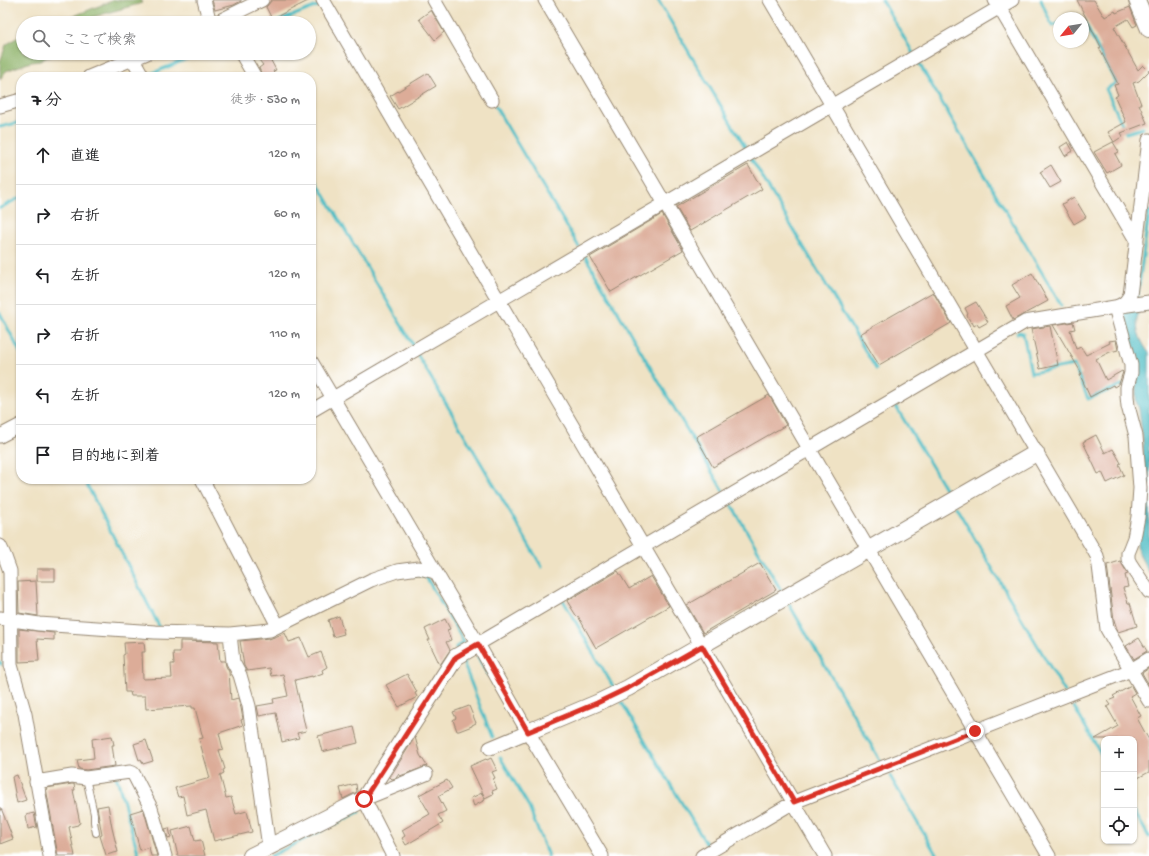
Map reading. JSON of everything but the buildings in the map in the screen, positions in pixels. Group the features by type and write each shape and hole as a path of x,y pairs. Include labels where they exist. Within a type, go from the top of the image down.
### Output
{"street":[{"path":"204,0 214,16"},
{"path":"230,16 262,0"},
{"path":"323,0 826,856"},
{"path":"434,0 492,100"},
{"path":"544,0 1049,856"},
{"path":"770,0 1096,556 1107,628 1149,701"},
{"path":"316,408 832,105 996,4 1012,0"},
{"path":"1137,0 1149,28"},
{"path":"996,4 1137,242"},
{"path":"101,72 131,60"},
{"path":"134,60 140,72"},
{"path":"245,60 252,72"},
{"path":"0,106 16,101"},
{"path":"1132,305 1126,302 1130,295 1149,140"},
{"path":"364,799 456,657 1024,322 1132,305"},
{"path":"1132,305 1131,373 1127,388 1127,396 1128,406 1136,436 1140,488 1138,518 1128,558 1149,592"},
{"path":"316,369 602,856"},
{"path":"0,436 16,428"},
{"path":"490,748 597,703 628,688 1036,453"},
{"path":"205,484 278,626"},
{"path":"0,546 10,571 5,619 5,667 25,714 50,856"},
{"path":"5,619 39,624 155,632 230,634 270,630 377,578 397,572 419,568 435,572"},
{"path":"230,634 233,662 240,675 248,706 269,847"},
{"path":"702,856 794,802 1131,670 1149,659"},
{"path":"36,782 72,776 86,778 130,772 133,773 150,808 165,856"},
{"path":"251,856 364,799 426,774"},
{"path":"364,799 393,856"}],"lane":[{"path":"86,778 94,814 96,833"}],"green space":[{"path":"114,0 141,0 142,3 96,16 74,16"},
{"path":"16,38 16,60 42,60 31,62 6,71 0,79 0,62 6,45"}],"water":[{"path":"1140,306 1137,317 1137,328 1144,346 1149,353 1149,573 1138,552 1137,543 1144,466 1143,441 1139,409 1136,401 1136,376 1122,312"}],"waterway":[{"path":"658,0 747,150"},
{"path":"882,0 912,53"},
{"path":"1041,0 1053,26"},
{"path":"292,16 320,5"},
{"path":"1089,32 1116,83 1106,89 1126,133 1143,128"},
{"path":"156,72 184,60"},
{"path":"917,60 1061,305"},
{"path":"495,106 579,247"},
{"path":"0,127 16,123"},
{"path":"751,158 876,369"},
{"path":"316,180 413,345"},
{"path":"0,208 16,200"},
{"path":"1137,300 1149,211"},
{"path":"585,256 723,491"},
{"path":"0,313 16,344"},
{"path":"1017,333 1023,333 1031,373 1074,365 1088,399 1122,385"},
{"path":"417,354 542,567"},
{"path":"895,405 949,495"},
{"path":"87,484 159,626"},
{"path":"730,502 782,592"},
{"path":"956,507 1065,692"},
{"path":"415,575 426,577 464,642 456,647 457,649"},
{"path":"563,600 614,688"},
{"path":"789,604 881,762"},
{"path":"478,657 488,675"},
{"path":"463,662 492,737"},
{"path":"622,703 708,847"},
{"path":"1074,707 1101,754"},
{"path":"500,757 528,805 548,856"},
{"path":"890,776 937,856"},
{"path":"116,778 139,856"},
{"path":"271,856 359,812"},
{"path":"1137,816 1149,837"}],"route":[{"path":"364,799 456,657 478,644 528,732 597,703 628,688 702,646 794,802 975,731"}]}
